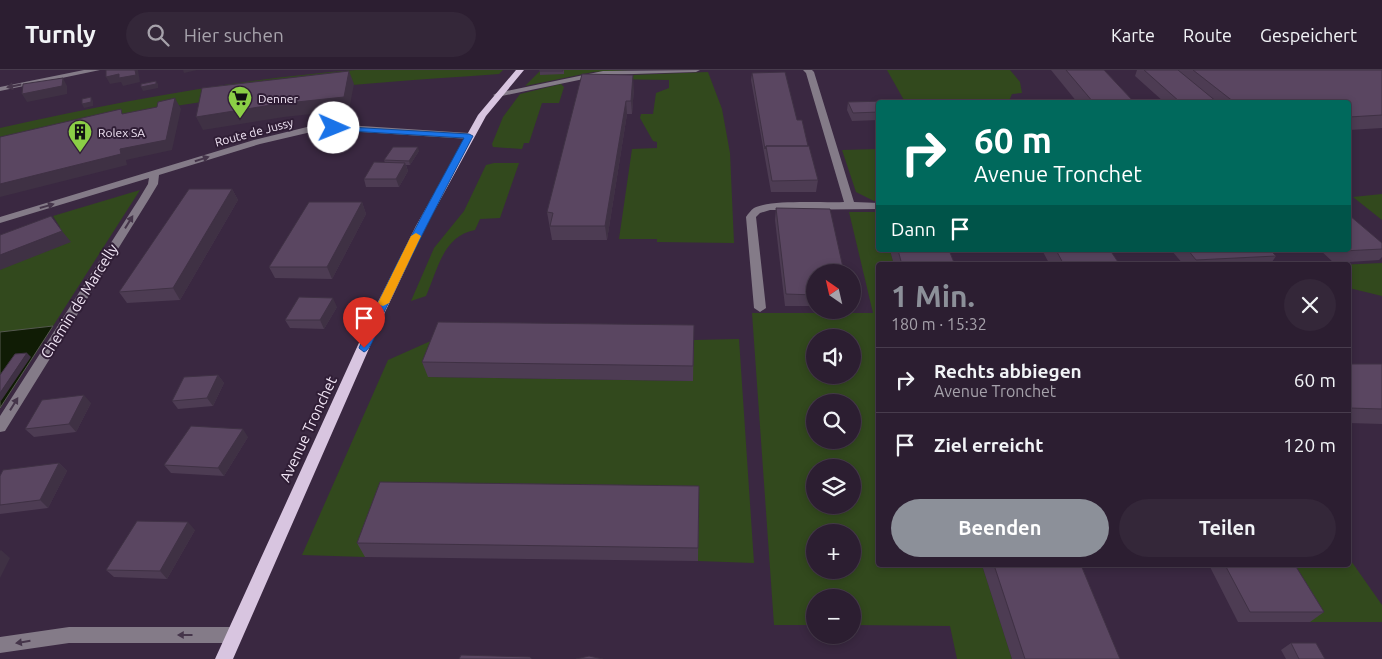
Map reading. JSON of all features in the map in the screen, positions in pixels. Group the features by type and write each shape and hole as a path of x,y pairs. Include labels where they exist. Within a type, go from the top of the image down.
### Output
{"main road":[{"path":"469,136 497,95 520,70"},
{"name":"Avenue Tronchet","path":"224,659 379,312 421,226 469,136"}],"street":[{"path":"0,89 96,70"},
{"path":"497,95 602,73 696,70"},
{"path":"807,70 810,72 850,205"},
{"name":"Route de Jussy","path":"0,220 257,142 307,130 346,128 469,136"},
{"name":"Chemin de Marcelly","path":"0,427 144,199 153,184 155,173"},
{"path":"760,308 751,217 756,211 769,207 876,206"},
{"path":"0,645 69,635 234,636"}],"green space":[{"path":"356,70 503,70 499,74 317,88 208,101 130,115 0,143 0,128 88,109 221,85"},
{"path":"541,70 632,70 593,72 525,86"},
{"path":"887,70 1010,70 1020,82 1022,93 1012,94 1009,100 904,100"},
{"path":"708,72 722,109 730,153 734,243 657,242 657,239 619,239 632,149 657,148 657,142 653,141 640,118 641,114 653,114 656,93 669,88 669,80 602,79 608,76"},
{"path":"561,84 564,87 559,103 542,103 529,143 524,143 522,149 493,147 492,144 503,117 520,94"},
{"path":"876,149 876,201 856,192 842,150"},
{"path":"494,163 519,163 500,218 480,219 475,230 464,233 456,239 443,255 426,296 411,301 434,248 464,211 486,165"},
{"path":"140,190 53,326 0,332 0,270 60,227 53,216"},
{"path":"1382,194 1382,220 1353,197"},
{"path":"849,212 876,212 876,252 891,252 893,262 876,262 876,567 983,567 1012,659 957,659 950,626 861,625 861,589 806,589 806,625 774,625 752,313 806,313 806,319 861,319 861,313 873,313"},
{"path":"1382,263 1382,296 1351,288 1351,264"},
{"path":"442,336 428,377 692,381 694,340 739,339 754,563 698,561 698,500 387,496 365,557 302,555 388,360"},
{"path":"1351,561 1382,605 1382,622 1310,622 1278,567 1351,567"}],"shaded area":[{"path":"53,326 0,408 0,332"}],"building":[{"path":"106,70 135,70 136,75 119,78 119,74 106,77"},
{"path":"563,70 563,71 539,71"},
{"path":"1066,70 1104,70 1132,100 1091,100"},
{"path":"1144,70 1178,70 1215,100 1178,100"},
{"path":"1193,70 1382,70 1382,115 1351,117 1351,100 1231,100"},
{"path":"349,71 344,97 278,104 196,117 202,88"},
{"path":"785,72 797,120 802,120 808,146 766,146 765,149 752,73"},
{"path":"582,74 633,75 631,101 626,101 605,226 550,226 553,213 547,212"},
{"path":"63,78 62,86 22,94 23,84"},
{"path":"156,81 156,84 141,87 141,84"},
{"path":"91,97 91,102 82,104 82,99"},
{"name":"Rolex SA","path":"175,98 166,140 120,149 121,154 0,184 0,137 121,109 122,114 157,107 158,102"},
{"path":"876,101 876,112 853,113 848,102"},
{"path":"766,146 809,146 818,180 772,181"},
{"path":"393,147 418,147 409,161 384,160"},
{"path":"374,162 405,163 396,179 364,179"},
{"path":"189,189 232,189 173,288 119,292"},
{"path":"309,202 362,202 327,267 269,267"},
{"path":"776,208 830,209 842,264 806,264 806,295 786,294"},
{"path":"51,216 62,231 0,255 0,235"},
{"path":"1351,217 1382,243 1382,249 1351,251"},
{"path":"899,252 950,252 954,262 901,262"},
{"path":"1057,252 1111,252 1118,262 1062,262"},
{"path":"1190,252 1272,252 1276,256 1196,260"},
{"path":"299,297 333,298 320,320 285,320"},
{"path":"438,322 694,325 693,366 422,362"},
{"path":"27,353 0,393 0,375 15,354"},
{"path":"1351,364 1382,364 1382,409 1351,408"},
{"path":"218,375 207,398 172,401 184,377"},
{"path":"84,395 69,424 25,429 42,400"},
{"path":"191,426 243,429 218,468 164,465"},
{"path":"59,463 40,500 0,505 0,476 3,470"},
{"path":"380,482 699,486 698,548 357,543"},
{"path":"137,521 188,522 160,571 106,570"},
{"path":"995,567 1082,567 1120,659 1025,659"},
{"path":"1226,567 1296,567 1324,612 1250,612"},
{"path":"1291,643 1316,643 1325,659 1299,659"},
{"path":"461,655 530,657 532,659 459,659"},
{"path":"589,656 603,659 576,659"}],"slow traffic":[{"path":"383,303 416,236"}],"place":[{"name":"Denner","path":"240,119"},
{"name":"Rolex SA","path":"80,153"}],"route":[{"path":"334,128 469,136 421,226 379,312 364,348"}]}
